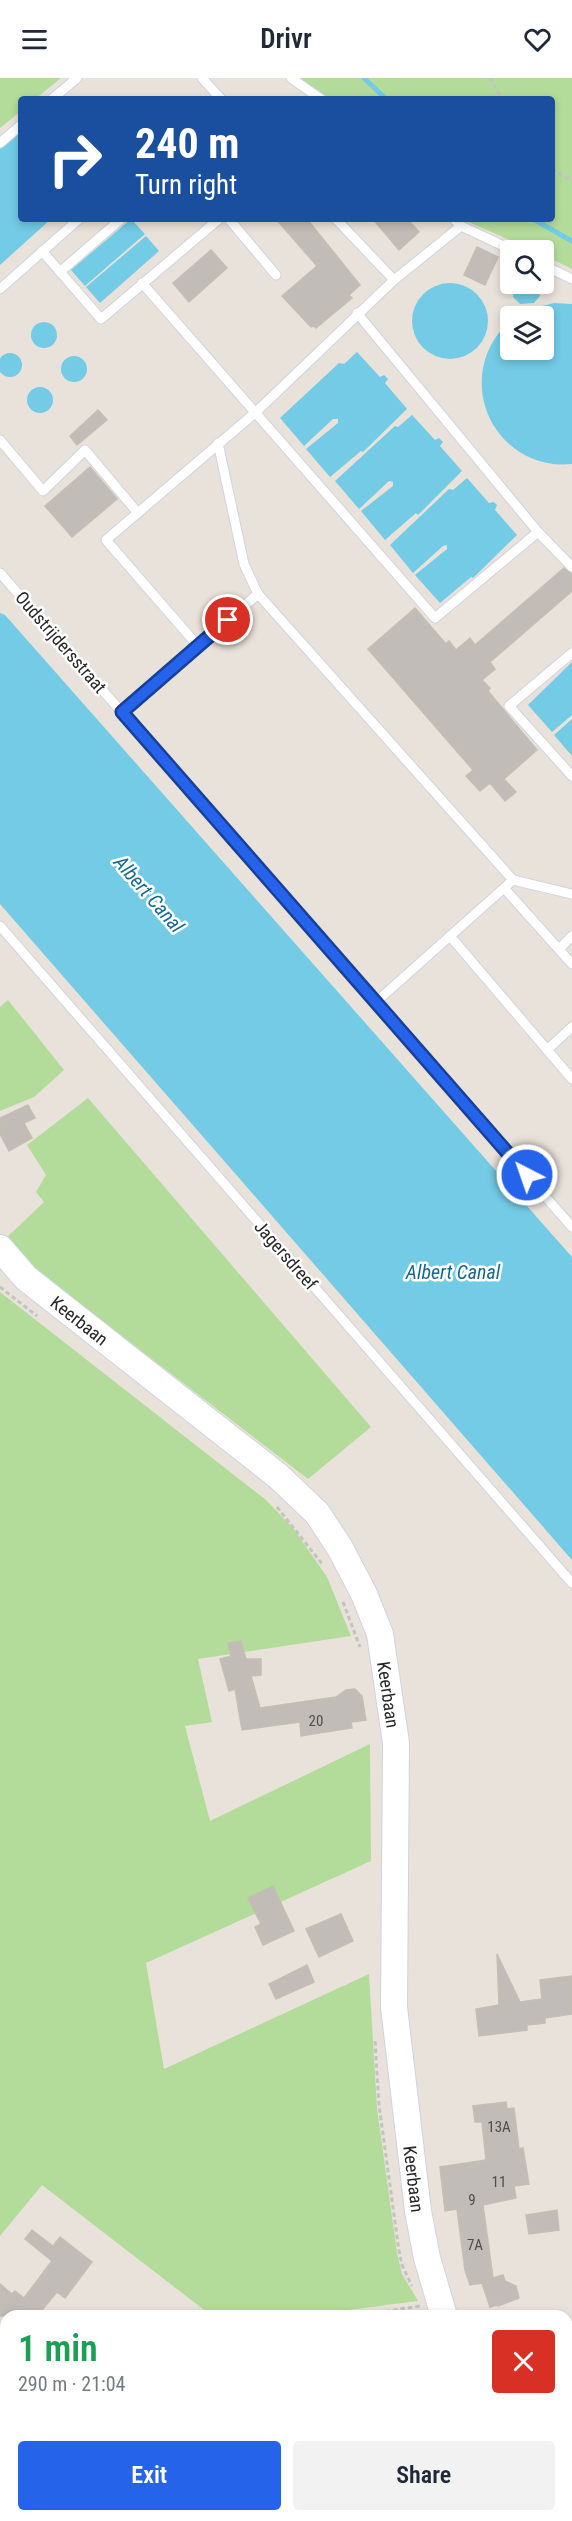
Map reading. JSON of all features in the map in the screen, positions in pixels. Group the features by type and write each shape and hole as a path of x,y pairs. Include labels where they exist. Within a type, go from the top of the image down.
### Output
{"street":[{"name":"Keerbaan","path":"0,1248 26,1278 285,1484 317,1513 340,1548 364,1594 380,1634 396,1743 394,2007 432,2310"}],"lane":[{"path":"56,96 77,78"},
{"path":"202,78 218,96"},
{"path":"291,78 317,96"},
{"path":"0,143 18,128"},
{"path":"0,289 76,222"},
{"path":"61,271 118,222"},
{"path":"42,251 101,319 215,222"},
{"path":"232,222 276,275"},
{"path":"339,222 394,280"},
{"path":"457,222 500,244"},
{"path":"198,646 106,540 255,413 394,280 461,226"},
{"path":"554,270 572,279"},
{"path":"142,283 435,618 538,532"},
{"path":"357,314 538,532 572,567"},
{"path":"0,440 43,491 85,450 137,512"},
{"path":"218,443 244,564 258,594 513,880 572,894"},
{"name":"Oudstrijdersstraat","path":"0,573 572,1227"},
{"path":"122,712 258,594"},
{"path":"572,652 509,706 572,776"},
{"path":"376,1002 513,880"},
{"path":"504,888 572,964"},
{"name":"Jagersdreef","path":"0,926 572,1583"},
{"path":"450,936 572,1078"},
{"path":"559,950 572,936"},
{"path":"547,1050 572,1027"}],"path":[{"path":"490,78 500,96"},
{"path":"555,171 572,182"},
{"path":"0,1287 46,1323"},
{"path":"274,1504 288,1518 328,1573"},
{"path":"339,1592 362,1654"},
{"path":"375,2040 379,2105 399,2250 402,2265 413,2286"},
{"path":"418,2296 432,2310"}],"green space":[{"path":"0,78 61,78 39,96 18,96 18,113 0,128"},
{"path":"299,78 572,78 572,269 554,260 554,240 509,240 469,222 555,222 555,96 326,96"},
{"path":"8,1000 64,1070 34,1097 0,1111 0,1007"},
{"path":"88,1098 371,1427 308,1479 1,1243 44,1202 36,1192 46,1175 27,1145"},
{"path":"0,1292 266,1500 293,1528 327,1577 351,1636 198,1659 212,1722 185,1726 210,1821 370,1744 371,1861 146,1963 164,2069 369,1974 377,2108 397,2253 402,2274 418,2301 348,2310 204,2310 42,2185 0,2236"}],"water":[{"path":"17,134 18,222 48,222 0,265 0,149"},
{"path":"127,222 134,222 145,234 85,286 71,270"},
{"path":"146,236 159,251 100,303 86,287"},
{"path":"450,283 465,286 477,294 485,306 488,321 485,336 477,348 465,356 450,359 435,356 423,348 415,336 412,321 415,306 423,294 435,286"},
{"path":"513,294 540,294 540,296 534,303 520,304 513,297"},
{"path":"554,303 572,304 572,464 551,464 532,458 515,448 501,435 490,419 484,401 482,381 485,360 500,332 500,360 554,360 554,306 542,306"},
{"path":"44,322 53,326 57,335 53,344 44,348 35,344 31,335 35,326"},
{"path":"357,352 380,377 384,375 388,379 385,383 407,409 363,452 361,451 330,477 306,449 338,423 338,419 333,419 304,446 280,418 339,363 344,364"},
{"path":"15,354 21,360 19,374 10,377 1,374 -1,360 1,356"},
{"path":"74,356 83,360 87,369 83,378 74,382 65,378 61,369 65,360"},
{"path":"40,387 49,391 53,400 49,409 40,413 31,409 27,400 31,391"},
{"path":"412,415 435,440 439,438 443,442 440,446 462,471 418,515 416,513 385,540 361,511 393,486 393,482 389,481 359,509 335,481 395,426 398,427"},
{"path":"467,478 489,503 494,502 497,505 495,510 517,535 473,578 471,577 440,603 415,575 447,549 447,545 413,573 390,545 449,489 453,490"},
{"name":"Albert Canal","path":"0,613 5,615 572,1257 572,1560 0,904"},
{"path":"572,662 572,715 552,732 528,705"},
{"path":"572,719 572,756 554,735"}],"building":[{"path":"279,222 309,222 360,285 349,295 352,298 316,328 311,327 282,296 317,266"},
{"path":"376,222 410,222 419,232 399,250"},
{"path":"477,247 498,257 485,285 464,275"},
{"path":"211,250 227,268 189,302 173,283"},
{"path":"98,410 107,420 77,445 70,436"},
{"path":"90,467 117,499 72,537 45,506"},
{"path":"564,568 572,574 572,591 490,662 495,669 482,680 490,688 488,691 537,750 504,779 516,792 505,801 490,783 480,791 466,776 473,770 368,649 415,608 446,644 449,641 456,650 470,638 475,645"},
{"path":"28,1105 35,1118 24,1123 32,1138 9,1151 0,1134 0,1118"},
{"path":"241,1641 246,1659 261,1659 261,1675 251,1676 260,1708 336,1697 346,1690 355,1689 362,1696 366,1720 351,1722 352,1728 301,1736 300,1722 242,1730 235,1689 229,1691 220,1659 231,1656 228,1643"},
{"path":"273,1886 294,1931 263,1945 255,1927 261,1924 248,1898"},
{"path":"341,1914 353,1941 319,1957 306,1929"},
{"path":"497,1954 520,2002 542,1999 540,1980 572,1976 572,2014 545,2018 545,2023 527,2025 527,2030 479,2036 476,2009 499,2005"},
{"path":"307,1965 314,1982 276,1999 269,1984"},
{"path":"506,2102 507,2109 514,2108 519,2149 523,2148 529,2184 514,2186 516,2198 483,2205 493,2278 503,2275 505,2281 516,2286 519,2298 498,2306 497,2302 497,2305 490,2307 482,2283 470,2285 465,2270 457,2209 445,2211 440,2167 486,2160 482,2122 475,2122 473,2106"},
{"path":"557,2210 559,2230 529,2234 526,2215"},
{"path":"32,2230 53,2246 60,2237 92,2262 65,2298 57,2292 42,2310 0,2310 0,2284 12,2294 15,2291 24,2298 52,2261 25,2239"}],"waterway":[{"path":"364,78 383,96"},
{"path":"538,222 572,241"}],"route":[{"path":"228,620 122,712 527,1175"}]}
